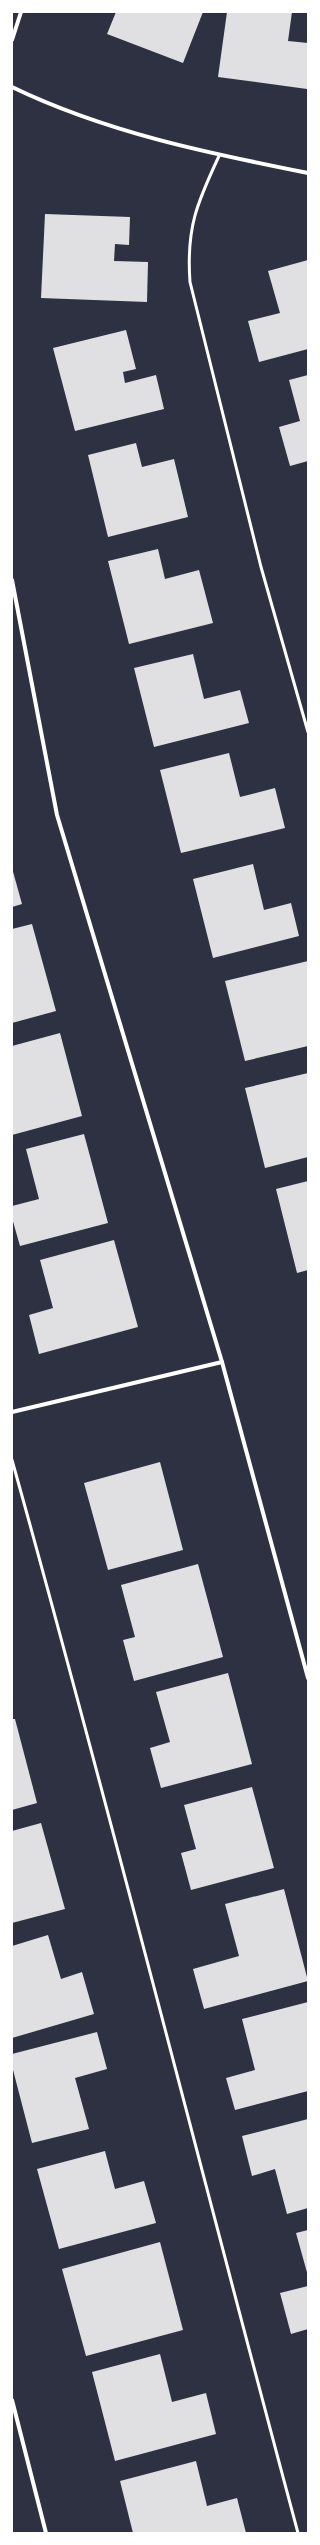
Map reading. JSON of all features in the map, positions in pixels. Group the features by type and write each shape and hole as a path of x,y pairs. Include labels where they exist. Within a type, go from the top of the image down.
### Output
{"street":[{"path":"12,40 21,12"},
{"path":"12,86 57,108 132,132 219,156 308,173"},
{"path":"12,580 57,815 222,1362 308,1678"},
{"path":"12,1412 222,1362"},
{"path":"12,2400 46,2533"}],"lane":[{"path":"219,156 193,219 188,259 190,282 261,567 308,732"},
{"path":"12,1460 84,1718 194,2146 298,2533"}],"building":[{"path":"116,12 203,12 183,63 107,34"},
{"path":"227,12 292,12 288,41 308,43 307,89 218,77"},
{"path":"45,214 130,217 129,245 115,244 114,261 148,262 147,302 41,298"},
{"path":"308,260 308,349 259,362 248,321 280,313 268,271"},
{"path":"126,330 136,369 123,372 125,383 156,375 164,409 75,431 53,348"},
{"path":"308,375 308,461 290,466 279,427 300,421 289,380"},
{"path":"136,443 142,467 174,459 188,517 108,537 88,455"},
{"path":"158,549 165,579 199,570 213,623 129,644 108,561"},
{"path":"193,654 204,699 240,690 249,723 154,747 134,668"},
{"path":"229,753 240,797 275,788 285,828 181,853 160,770"},
{"path":"253,864 264,910 291,903 299,936 213,958 193,879"},
{"path":"12,868 22,904 12,907"},
{"path":"32,924 56,1011 12,1023 12,929"},
{"path":"308,961 308,1046 245,1061 225,981"},
{"path":"60,1033 82,1116 12,1135 12,1046"},
{"path":"308,1073 308,1157 265,1168 245,1088"},
{"path":"84,1134 108,1223 20,1246 12,1218 12,1206 39,1199 26,1149"},
{"path":"308,1181 308,1270 297,1273 276,1189"},
{"path":"114,1240 138,1327 39,1354 29,1315 53,1308 40,1260"},
{"path":"160,1462 183,1550 108,1570 84,1483"},
{"path":"198,1564 223,1657 134,1681 123,1640 135,1637 121,1585"},
{"path":"228,1673 252,1764 161,1788 150,1748 170,1742 156,1692"},
{"path":"12,1719 15,1719 37,1803 12,1810"},
{"path":"252,1787 274,1868 191,1890 181,1853 196,1849 184,1805"},
{"path":"41,1823 65,1909 12,1923 12,1831"},
{"path":"284,1889 308,1981 204,2009 193,1969 239,1956 225,1904"},
{"path":"48,1935 61,1979 82,1972 94,2014 12,2038 12,1946"},
{"path":"308,2002 308,2091 235,2110 226,2078 255,2070 242,2019"},
{"path":"97,2032 107,2069 75,2078 89,2129 32,2143 12,2066 12,2054"},
{"path":"308,2119 308,2208 287,2214 275,2169 252,2176 242,2136"},
{"path":"105,2151 115,2189 144,2181 156,2223 59,2249 37,2169"},
{"path":"308,2230 308,2276 296,2233"},
{"path":"160,2242 183,2330 86,2356 62,2269"},
{"path":"308,2286 308,2329 291,2334 280,2293"},
{"path":"160,2354 172,2402 206,2393 216,2434 115,2461 92,2372"},
{"path":"196,2461 207,2506 237,2498 246,2533 133,2533 120,2481"}]}
